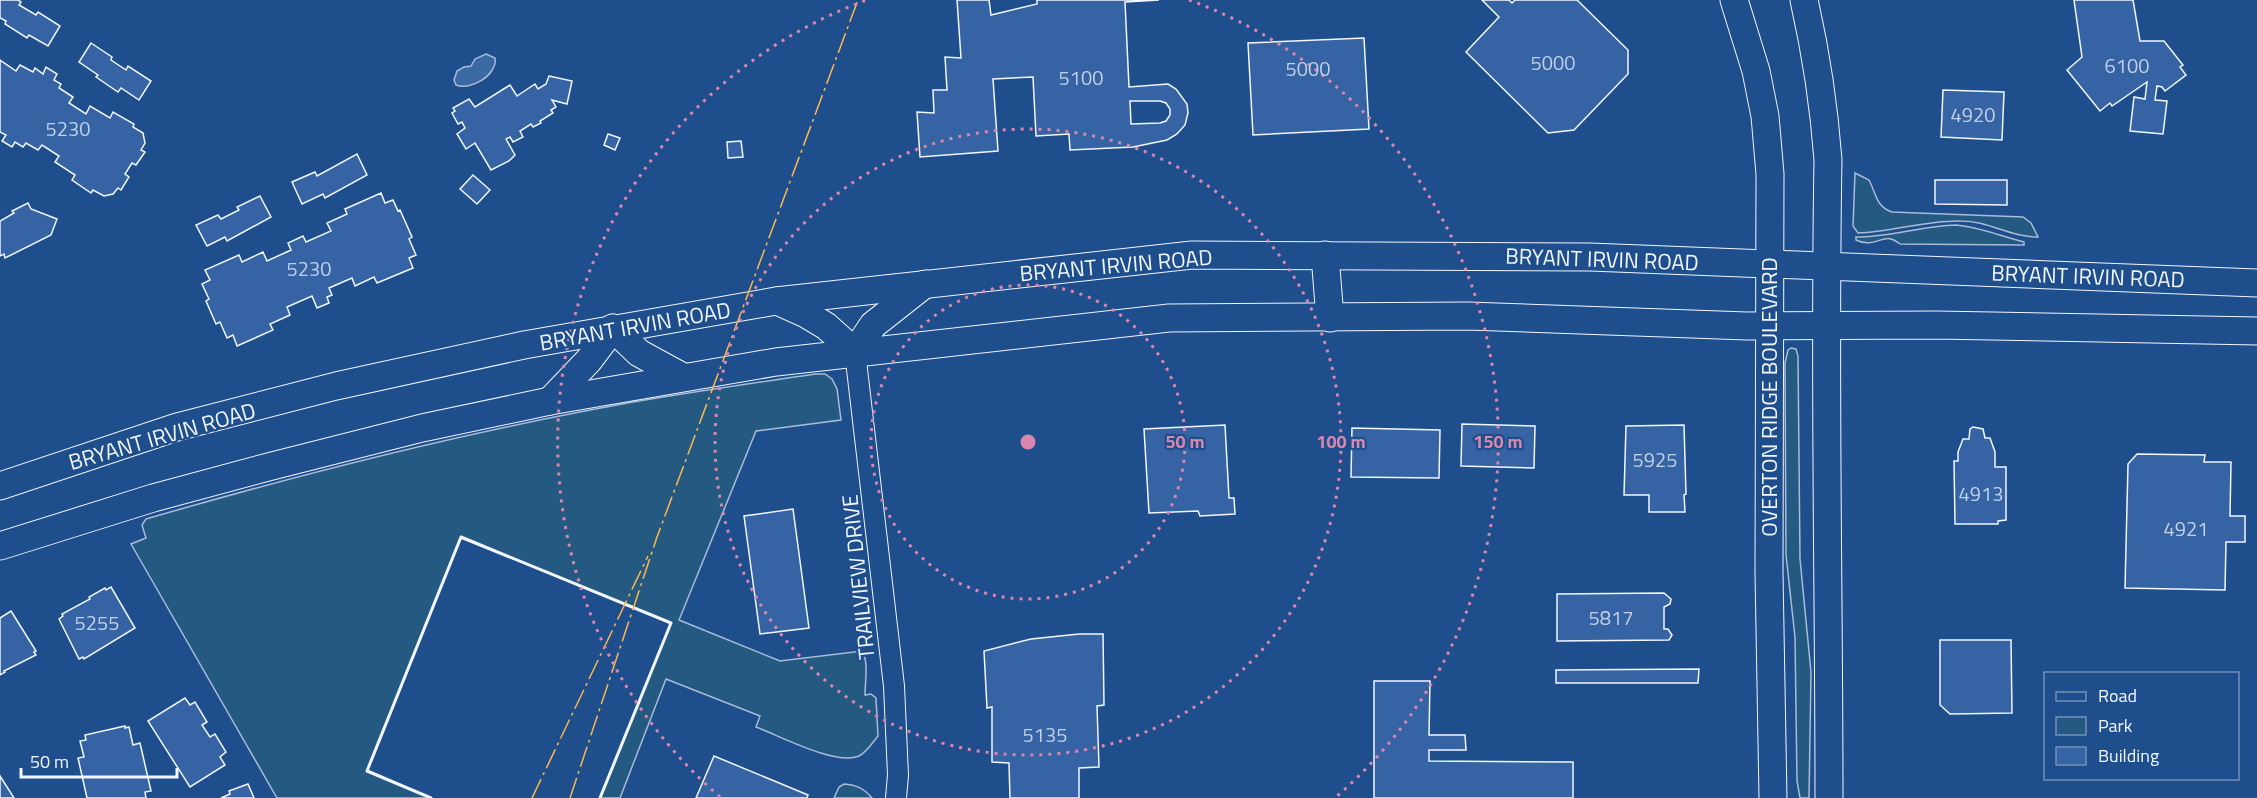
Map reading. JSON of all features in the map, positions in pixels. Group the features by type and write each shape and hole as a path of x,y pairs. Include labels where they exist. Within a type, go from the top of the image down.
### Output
{"main road":[{"name":"OVERTON RIDGE BOULEVARD","path":"1734,0 1756,71 1765,116 1770,174 1768,573 1773,798"},
{"path":"1804,0 1815,51 1824,111 1828,160 1826,326 1829,798"},
{"name":"BRYANT IRVIN ROAD","path":"0,486 177,427 417,367 612,328 776,301 1192,255 1590,257 1770,266 2060,274 2257,283"},
{"path":"1325,255 1330,318"},
{"path":"855,352 873,324 926,283"},
{"path":"776,301 826,326 855,352"},
{"path":"0,546 153,498 272,466 422,428 550,401 683,377 855,352 1168,318 1468,316 1769,326 1936,325 2257,331"},
{"path":"550,401 589,360 612,328 639,353 683,377"}],"street":[{"name":"TRAILVIEW DRIVE","path":"855,352 894,687 898,775 896,798"}],"green space":[{"path":"1855,173 1869,180 1877,199 1883,207 1892,212 2023,217 2031,223 2038,237 1961,221 1935,222 1858,233 1853,226"},
{"path":"1956,225 2024,242 2024,245 1900,244 1888,239 1867,243 1856,240 1856,237"},
{"path":"1796,349 1798,356 1800,559 1811,672 1809,798 1800,798 1797,781 1795,637 1786,555 1785,363 1788,350"},
{"path":"825,374 832,379 837,389 841,420 756,431 679,620 780,661 862,651 866,666 865,695 871,694 876,698 878,736 859,756 837,757 793,743 756,727 760,716 666,679 620,798 600,798 671,623 461,538 367,770 431,798 277,798 131,544 146,538 142,525 146,519 380,456 557,416"},
{"path":"844,784 860,788 872,798 834,798 839,787"}],"shaded area":[{"path":"486,54 495,58 495,64 488,76 468,86 456,85 454,80 457,71 471,66 475,59"}],"building":[{"path":"0,0 18,0 21,2 19,5 36,15 38,12 60,26 48,46 29,35 27,38 5,24 6,21 0,18"},
{"path":"957,0 989,0 991,15 1037,4 1037,0 1159,0 1125,2 1129,87 1168,84 1176,89 1187,104 1188,113 1185,125 1167,140 1133,147 1070,150 1069,134 1036,136 1033,77 993,79 998,151 920,157 917,112 934,113 933,90 947,90 945,57 961,58","holes":["1130,101 1166,103 1170,109 1170,115 1166,121 1131,124"]},
{"path":"1482,0 1509,0 1512,3 1515,0 1577,0 1628,50 1628,74 1574,130 1548,133 1466,52 1499,17"},
{"path":"2074,0 2133,0 2140,41 2164,41 2183,65 2180,67 2186,75 2165,91 2162,87 2157,86 2155,100 2167,101 2163,134 2130,131 2134,97 2145,99 2147,82 2112,106 2110,103 2100,111 2067,70 2082,57"},
{"path":"1364,38 1369,129 1253,135 1248,43"},
{"path":"91,43 126,70 128,66 151,81 139,100 121,88 118,92 79,62"},
{"path":"0,60 16,71 20,65 33,72 35,68 43,74 46,67 57,74 54,80 61,84 59,88 73,97 69,103 86,114 90,106 110,118 113,112 134,124 133,127 143,133 145,143 141,150 145,152 136,165 132,163 125,174 129,177 121,190 118,188 113,194 104,196 93,190 91,193 72,180 75,175 55,162 59,156 42,145 38,150 26,143 23,147 15,142 12,147 2,141 6,135 0,132"},
{"path":"549,76 572,81 567,104 552,100 556,107 551,110 553,113 540,121 541,123 533,127 531,124 520,131 523,137 513,142 510,137 506,139 515,155 509,161 491,170 475,143 466,149 457,134 465,128 462,122 458,124 452,113 455,111 453,108 469,99 475,107 510,85 517,96 535,84 538,89 546,84"},
{"path":"1943,90 2004,92 2002,140 1941,137"},
{"path":"608,134 620,138 615,150 604,145"},
{"path":"741,141 743,157 728,158 727,142"},
{"path":"357,154 367,175 325,198 323,194 302,204 292,182 315,172 317,176"},
{"path":"473,175 490,190 477,204 460,189"},
{"path":"1935,180 2007,180 2007,205 1935,204"},
{"path":"381,193 385,203 393,200 412,237 409,239 416,255 409,258 413,268 377,283 374,277 355,286 352,278 329,288 332,295 327,297 329,303 317,308 312,296 287,307 290,315 270,324 273,330 237,346 233,335 227,338 220,322 216,324 206,301 209,299 202,284 210,280 205,270 239,255 242,262 263,252 267,261 291,250 288,243 303,236 306,242 331,231 327,223 347,214 345,209"},
{"path":"260,196 271,217 227,241 225,237 207,246 196,225 218,215 221,219 239,210 237,207"},
{"path":"28,203 31,209 57,219 51,235 5,258 4,254 0,256 0,221 14,213 12,211"},
{"path":"1462,424 1535,426 1534,468 1461,466"},
{"path":"1225,425 1229,498 1234,498 1235,514 1200,516 1198,511 1149,513 1144,429"},
{"path":"1684,425 1685,512 1649,512 1649,495 1624,495 1626,426"},
{"path":"1973,427 1983,429 1985,438 1990,438 1995,452 1995,467 2006,467 2006,520 1998,521 1998,524 1955,524 1954,461 1958,461 1958,452 1963,439 1969,439 1970,429"},
{"path":"1352,428 1440,430 1439,478 1351,477"},
{"path":"2137,454 2205,455 2204,462 2231,462 2230,516 2245,516 2245,542 2226,542 2225,590 2125,588 2128,464"},
{"path":"793,509 809,628 760,634 744,516"},
{"path":"111,587 135,628 84,659 83,657 79,659 59,619 63,616 62,614 90,599 89,597"},
{"path":"1664,593 1671,599 1670,604 1664,607 1664,629 1668,629 1672,635 1669,640 1557,641 1557,594"},
{"path":"11,611 36,651 34,652 36,655 0,675 0,618"},
{"path":"1103,634 1104,705 1097,706 1099,767 1079,768 1079,798 1010,798 1009,763 992,762 992,707 987,708 984,651 1031,639"},
{"path":"1940,640 2011,640 2012,713 1950,714 1940,705"},
{"path":"1699,669 1698,683 1556,683 1556,670"},
{"path":"1374,681 1430,681 1429,735 1465,735 1466,750 1429,750 1429,761 1573,762 1573,798 1374,798"},
{"path":"185,698 190,705 195,702 207,722 202,725 210,737 215,734 226,752 220,757 225,765 190,787 148,721"},
{"path":"125,726 125,728 129,727 133,745 140,743 151,791 145,792 146,798 87,798 78,758 84,757 80,741 86,740 85,735"},
{"path":"714,756 808,795 807,798 696,798"},
{"path":"0,776 14,798 0,798"},
{"path":"248,784 254,798 221,798 230,794 229,791"}],"wall":[{"path":"431,798 367,771 461,537 671,623 600,798"}],"power":[{"path":"570,798 657,537 858,0"},
{"path":"532,798 648,556"}]}
